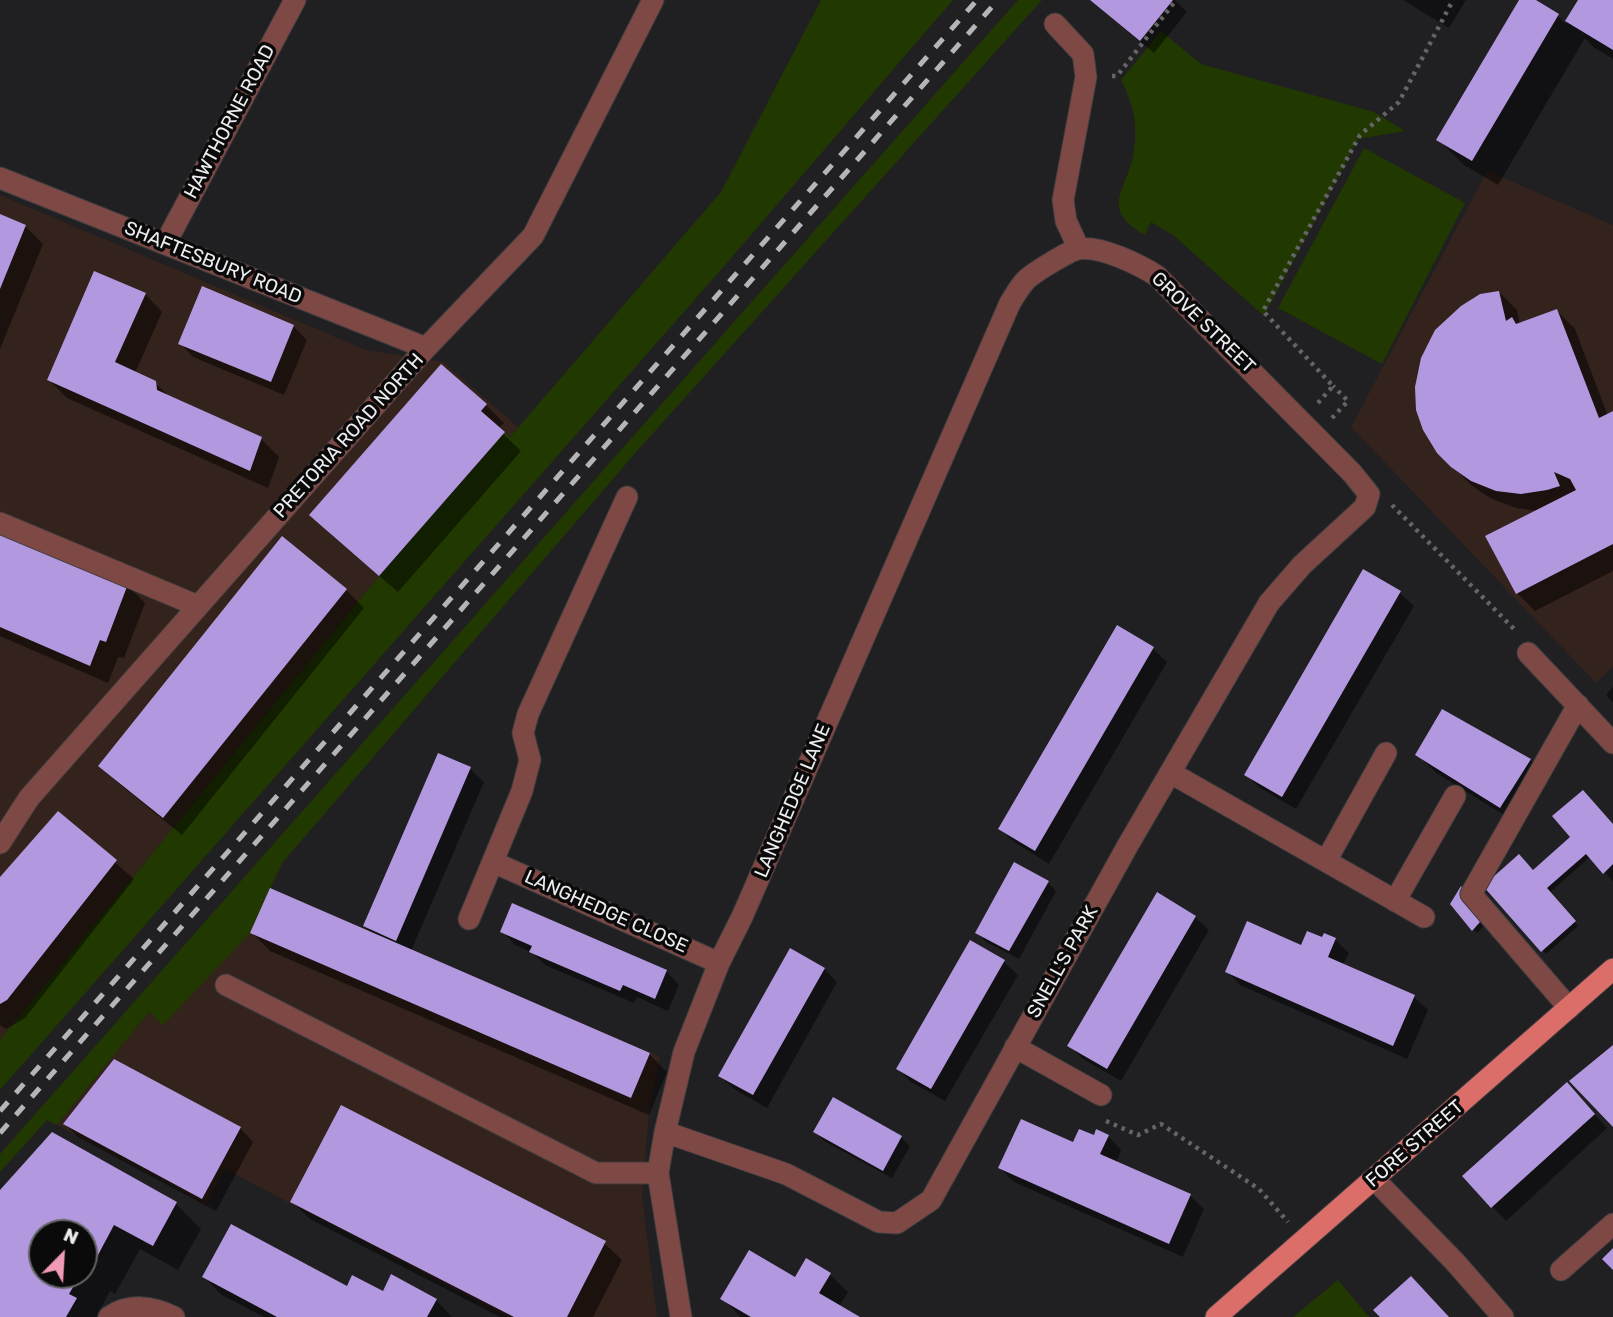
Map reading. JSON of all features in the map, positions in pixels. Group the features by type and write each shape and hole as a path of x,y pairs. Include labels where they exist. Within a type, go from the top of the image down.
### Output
{"main road":[{"name":"FORE STREET","path":"1216,1317 1613,968"}],"street":[{"name":"HAWTHORNE ROAD","path":"165,244 295,0"},
{"name":"PRETORIA ROAD NORTH","path":"0,842 29,798 426,348 533,236 653,0"},
{"path":"1055,24 1083,54 1086,77 1063,200 1066,221 1079,249"},
{"name":"SHAFTESBURY ROAD","path":"0,178 426,348"},
{"name":"LANGHEDGE LANE","path":"681,1317 658,1174 684,1052 719,963 742,918 1010,303 1026,279 1079,249"},
{"name":"GROVE STREET","path":"1079,249 1138,263 1157,276 1302,420 1362,483 1369,494"},
{"name":"SNELL'S PARK","path":"665,1132 786,1174 879,1222 897,1223 931,1200 1015,1047 1269,603 1302,565 1365,507 1369,494"},
{"path":"469,919 522,791 530,760 523,733 536,695 627,497"},
{"path":"0,523 198,606"},
{"path":"1528,653 1613,743"},
{"path":"1569,1008 1471,894 1578,705"},
{"path":"1326,861 1386,754"},
{"path":"1171,773 1424,917"},
{"path":"1395,901 1455,796"},
{"name":"LANGHEDGE CLOSE","path":"493,862 719,963"},
{"path":"226,985 596,1173 658,1174"},
{"path":"1015,1047 1101,1095"},
{"path":"1375,1180 1455,1262 1503,1317"},
{"path":"1561,1270 1613,1224"},
{"path":"109,1317 123,1310 149,1308 174,1317"}],"path":[{"path":"1086,77 1118,76 1176,0"},
{"path":"1327,423 1348,401 1264,311 1360,135 1399,102 1453,0"},
{"path":"1317,404 1333,386"},
{"path":"1393,506 1522,637 1528,653"},
{"path":"1101,1095 1094,1115 1138,1135 1161,1124 1259,1189 1305,1241"}],"shaded area":[{"path":"1487,171 1613,225 1613,667 1596,683 1351,427"},
{"path":"0,195 366,350 443,362 518,427 510,437 505,433 379,576 0,1040"},
{"path":"270,888 660,1057 649,1111 642,1197 657,1317 507,1317 225,1169 206,1204 57,1125 149,1012 164,1024"}],"green space":[{"path":"821,0 953,0 719,272 0,1090 0,1040 379,576 505,432 510,437 721,192"},
{"path":"1018,0 1042,0 638,450 282,863 250,933 163,1025 149,1012 57,1125 47,1120 0,1172 0,1154"},
{"path":"1161,31 1201,64 1374,112 1405,131 1358,139 1264,316 1173,235 1151,222 1145,235 1130,225 1122,215 1120,196 1134,150 1135,122 1129,97 1121,80"},
{"path":"1364,148 1465,203 1382,364 1278,308"},
{"path":"1338,1280 1369,1317 1293,1317"}],"building":[{"path":"1090,0 1173,0 1140,41"},
{"path":"1519,0 1536,0 1559,14 1472,161 1436,140"},
{"path":"1578,0 1613,0 1613,50 1565,21"},
{"path":"0,214 26,225 0,289"},
{"path":"94,271 146,293 115,362 156,381 157,390 262,437 250,471 47,380"},
{"path":"202,286 294,325 271,382 178,344"},
{"path":"1499,291 1506,321 1512,317 1516,324 1557,309 1599,418 1613,411 1613,544 1516,594 1485,536 1576,490 1570,479 1554,472 1560,486 1521,494 1496,491 1471,481 1437,453 1423,430 1416,410 1415,387 1421,358 1435,330 1461,306 1480,294"},
{"path":"441,364 487,404 481,411 505,432 379,576 309,515"},
{"path":"0,532 128,584 106,642 100,640 90,666 0,627"},
{"path":"282,536 347,589 163,818 98,766"},
{"path":"1363,569 1401,591 1282,797 1244,775"},
{"path":"1117,625 1154,647 1035,851 998,829"},
{"path":"1442,709 1531,759 1500,808 1415,755"},
{"path":"438,753 471,767 396,941 363,926"},
{"path":"1583,790 1613,824 1613,864 1603,874 1586,854 1547,888 1576,921 1541,952 1483,886 1519,854 1533,870 1570,837 1552,816"},
{"path":"58,811 117,860 7,1000 0,1004 0,877"},
{"path":"1014,862 1049,881 1009,951 975,933"},
{"path":"1461,886 1480,922 1472,931 1450,904"},
{"path":"270,888 650,1053 631,1098 250,933"},
{"path":"1157,892 1196,916 1107,1069 1067,1046"},
{"path":"512,903 667,970 655,999 623,985 620,991 529,952 532,946 500,932"},
{"path":"1247,921 1301,945 1307,931 1322,937 1324,933 1336,938 1328,957 1415,995 1393,1046 1225,972"},
{"path":"970,940 1005,960 931,1089 896,1069"},
{"path":"790,948 825,968 753,1095 718,1076"},
{"path":"1613,1045 1613,1127 1569,1081"},
{"path":"114,1059 241,1127 202,1199 63,1124"},
{"path":"1567,1082 1595,1114 1491,1208 1462,1176"},
{"path":"833,1097 902,1136 883,1171 813,1132"},
{"path":"341,1105 606,1241 567,1317 514,1317 290,1202"},
{"path":"1021,1119 1073,1142 1079,1129 1094,1135 1096,1129 1109,1135 1100,1154 1191,1194 1169,1244 998,1168"},
{"path":"52,1132 177,1202 153,1246 114,1225 98,1255 98,1219 28,1219 28,1289 72,1289 69,1294 77,1298 66,1317 0,1317 0,1190"},
{"path":"231,1224 347,1286 352,1275 383,1291 391,1274 437,1299 427,1317 277,1317 202,1277"},
{"path":"1613,1248 1613,1270 1602,1259"},
{"path":"749,1250 795,1277 806,1258 831,1273 819,1293 860,1317 751,1317 720,1299"},
{"path":"1411,1276 1449,1317 1380,1317 1373,1310"}],"railway":[{"path":"0,1111 977,0"},
{"path":"0,1133 998,0"}]}
